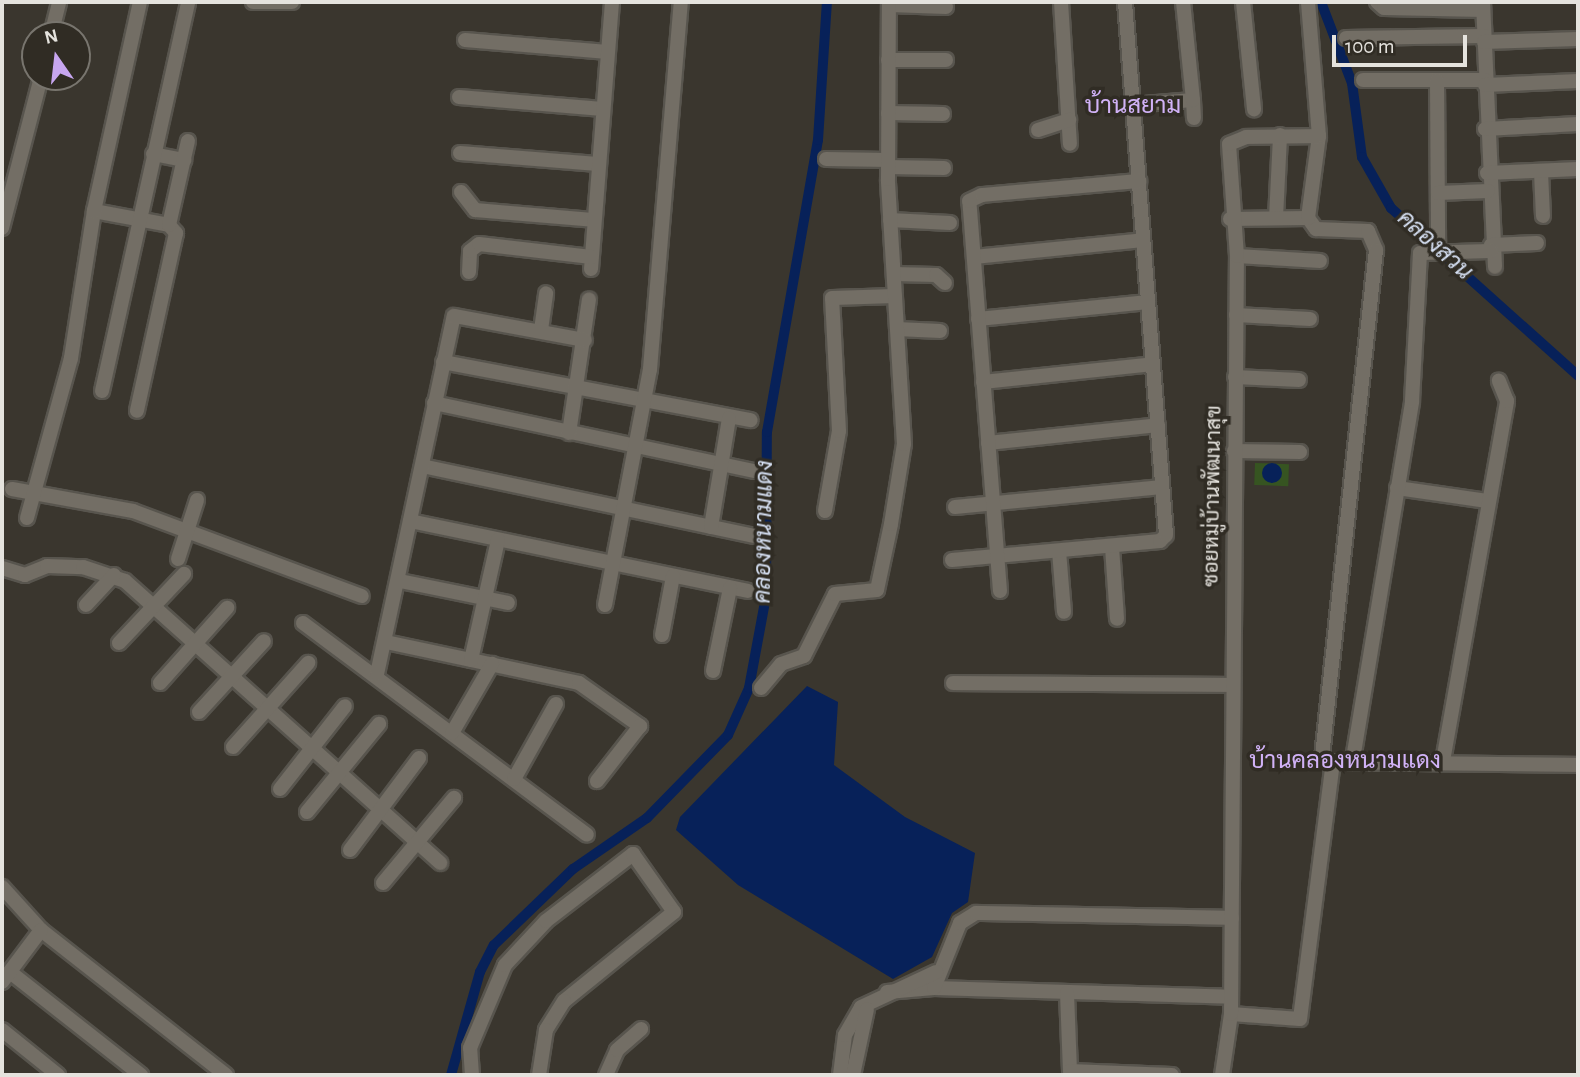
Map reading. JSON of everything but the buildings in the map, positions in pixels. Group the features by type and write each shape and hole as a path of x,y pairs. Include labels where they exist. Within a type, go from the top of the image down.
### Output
{"street":[{"path":"54,21 59,2"},
{"path":"27,518 30,494 68,370 94,211 140,2"},
{"path":"102,391 188,2"},
{"path":"253,2 292,2"},
{"path":"469,272 470,251 479,244 591,263 611,2"},
{"path":"605,605 645,405 681,2"},
{"path":"1062,2 1070,144"},
{"path":"952,560 1112,547 1164,539 1158,425 1125,2"},
{"path":"1183,2 1194,118"},
{"path":"1243,2 1254,109"},
{"path":"1308,2 1319,136 1308,218 1316,229 1368,231 1377,250 1322,757"},
{"path":"1377,2 1384,9 1483,6 1487,173 1491,248 1495,267"},
{"path":"761,688 781,664 804,656 835,594 877,590 903,456 888,164 889,4 946,7"},
{"path":"1346,38 1578,40"},
{"path":"465,40 607,52"},
{"path":"888,60 946,60"},
{"path":"1363,80 1578,81"},
{"path":"1437,80 1438,242"},
{"path":"2,228 37,91"},
{"path":"459,97 603,109"},
{"path":"1132,105 1193,100"},
{"path":"888,113 943,114"},
{"path":"1038,130 1069,120"},
{"path":"1485,129 1578,124"},
{"path":"1276,218 1280,135"},
{"name":"ซอยหมู่บ้านพัฒนาสุข","path":"1222,1075 1231,1014 1237,316 1237,256 1230,219 1229,144 1280,135 1319,136"},
{"path":"136,411 175,242 169,225 188,142"},
{"path":"460,153 598,164"},
{"path":"153,154 184,160"},
{"path":"826,159 944,168"},
{"path":"1487,173 1578,169"},
{"path":"1541,172 1543,216"},
{"path":"1000,591 968,204 975,196 1139,181"},
{"path":"1438,193 1488,191"},
{"path":"461,192 475,210 593,220"},
{"path":"94,211 169,225"},
{"path":"1230,219 1308,218"},
{"path":"890,220 950,223"},
{"path":"974,257 1143,240"},
{"path":"1353,759 1412,401 1423,250 1452,251 1537,243"},
{"path":"1237,256 1320,261"},
{"path":"894,274 936,275 945,284"},
{"path":"541,330 546,293"},
{"path":"825,511 839,431 832,298 895,296"},
{"path":"569,433 589,299"},
{"path":"978,319 1148,302"},
{"path":"377,674 400,580 434,403 456,313 585,340"},
{"path":"1237,316 1310,319"},
{"path":"897,329 940,331"},
{"path":"443,362 645,405 751,420"},
{"path":"983,382 1153,364"},
{"path":"1236,378 1299,380"},
{"path":"1443,761 1487,501 1507,401 1499,381"},
{"path":"434,403 754,471"},
{"path":"711,527 729,418"},
{"path":"988,443 1158,425"},
{"path":"1235,451 1300,452"},
{"path":"422,466 754,536"},
{"path":"955,507 1162,487"},
{"path":"1397,488 1487,501"},
{"path":"12,489 133,511 362,596"},
{"path":"178,559 197,500"},
{"path":"410,522 748,591"},
{"path":"471,660 498,540"},
{"path":"1112,547 1117,620"},
{"path":"1059,551 1064,612"},
{"path":"2,568 25,575 47,566 114,575 154,607 440,863"},
{"path":"119,643 184,574"},
{"path":"86,605 114,575"},
{"path":"662,635 673,576"},
{"path":"400,580 508,603"},
{"path":"713,671 730,588"},
{"path":"160,683 192,641 227,608"},
{"path":"303,623 377,674 587,835"},
{"path":"199,712 264,642"},
{"path":"386,642 569,677 638,722 640,728 597,781"},
{"path":"233,747 308,663"},
{"path":"452,733 492,664"},
{"path":"953,683 1232,685"},
{"path":"514,779 556,704"},
{"path":"280,789 345,706"},
{"path":"307,811 379,724"},
{"path":"350,850 419,758"},
{"path":"1231,1014 1300,1019 1329,771 1339,760 1578,765"},
{"path":"383,883 419,845 454,798"},
{"path":"472,1075 470,1048 505,965 546,921 636,855 674,912 564,1001 546,1030 538,1075"},
{"path":"2,887 41,930 226,1075"},
{"path":"934,988 936,972 960,922 976,913 1232,918"},
{"path":"41,930 6,977 141,1075"},
{"path":"840,1075 849,1024 870,1001 936,972"},
{"path":"887,992 934,988 1231,997"},
{"path":"1067,993 1070,1071 1172,1075"},
{"path":"853,1075 858,1030 870,1001"},
{"path":"606,1075 617,1051 641,1029"},
{"path":"2,1030 58,1075"}],"green space":[{"path":"1255,463 1289,464 1288,486 1254,485"}],"water":[{"path":"1272,463 1279,466 1282,473 1279,480 1272,483 1265,480 1262,473 1265,466"},
{"path":"807,686 838,702 834,765 905,817 975,853 968,902 952,913 932,957 893,979 738,885 676,830 680,817"}],"waterway":[{"name":"คลองหนามแดง","path":"451,1075 480,972 494,945 573,869 647,818 728,735 749,688 766,596 767,432 818,140 827,2"},
{"name":"คลองสวน","path":"1321,2 1352,83 1362,157 1391,208 1578,376"}],"district":[{"name":"บ้านสยาม","path":"1133,107"},
{"name":"บ้านคลองหนามแดง","path":"1345,762"}]}
